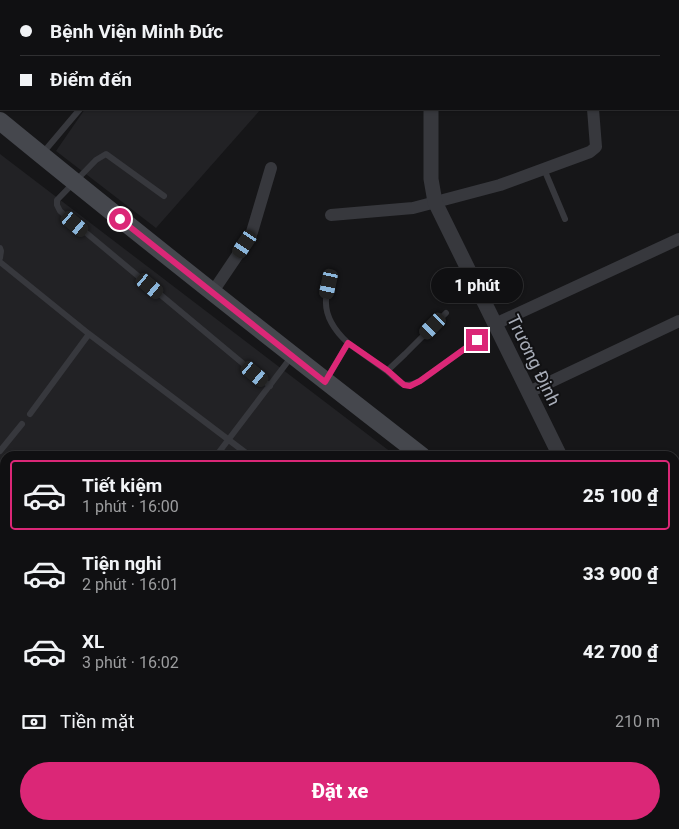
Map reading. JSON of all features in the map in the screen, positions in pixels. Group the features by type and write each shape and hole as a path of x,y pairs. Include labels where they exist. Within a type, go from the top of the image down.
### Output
{"main road":[{"path":"0,121 74,183 325,382 415,451"}],"street":[{"name":"Trương Định","path":"431,110 432,178 435,202 558,451"},
{"path":"330,215 413,208 500,185 590,152 596,147 593,110"},
{"path":"212,292 252,232 271,168"},
{"path":"495,324 679,239"},
{"path":"529,392 679,321"}],"lane":[{"path":"41,155 79,110"},
{"path":"164,196 106,154 96,160 57,200 57,205 60,212 270,386"},
{"path":"544,168 565,219"},
{"path":"0,248 0,258"},
{"path":"0,262 89,334 244,451"},
{"path":"329,284 326,300 327,312 331,324 339,335 387,370 404,385 410,386 420,381 477,340"},
{"path":"387,370 406,354 446,313"},
{"path":"30,414 89,334"},
{"path":"325,382 348,343"},
{"path":"220,451 292,356"},
{"path":"0,451 22,424"}],"shaded area":[{"path":"84,110 260,110 156,228 56,151"},
{"path":"0,154 389,451 0,451"}],"route":[{"path":"120,219 325,382 348,343 387,370 404,385 410,386 420,381 477,340"}]}
